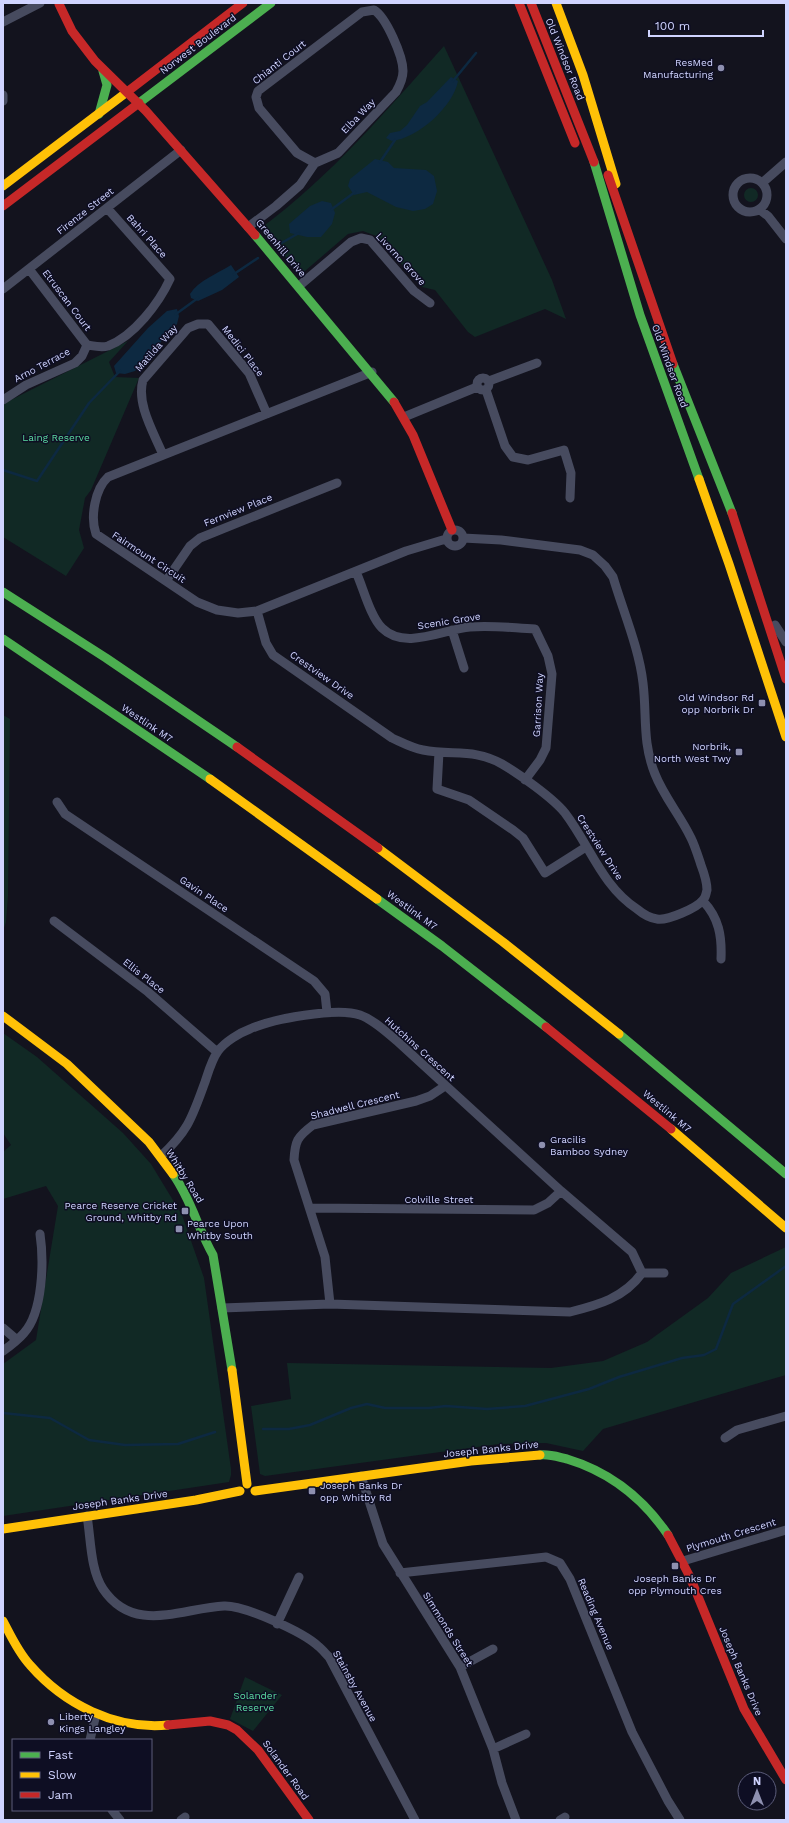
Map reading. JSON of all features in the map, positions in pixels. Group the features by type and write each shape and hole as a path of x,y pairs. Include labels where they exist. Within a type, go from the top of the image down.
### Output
{"main road":[{"name":"Greenhill Drive","path":"56,3 72,31 104,71 139,103 181,150 372,372 404,417 418,446 452,530"},
{"name":"Norwest Boulevard","path":"3,186 243,3"},
{"name":"Norwest Boulevard","path":"3,206 271,3"},
{"path":"519,3 578,151"},
{"name":"Old Windsor Road","path":"531,3 590,149 640,315 717,530 786,737"},
{"path":"556,3 589,96 616,183 628,234"},
{"path":"99,114 108,85 104,71"},
{"name":"Old Windsor Road","path":"576,86 662,336 734,519 784,663 786,680"},
{"path":"585,165 618,246"},
{"path":"6,594 106,657 277,775 517,951 691,1092 786,1174"},
{"name":"Westlink M7","path":"3,639 229,792 442,946 624,1090 786,1228"},
{"path":"763,668 784,663"},
{"path":"763,668 777,678 786,680"},
{"name":"Whitby Road","path":"3,1016 67,1064 136,1128 161,1156 188,1200 206,1243 211,1250 222,1308 247,1484"},
{"name":"Joseph Banks Drive","path":"255,1491 493,1458 552,1455 593,1468 611,1477 634,1493 661,1522 683,1561 743,1707 759,1738 786,1780"},
{"path":"247,1484 252,1485 255,1491 253,1496 245,1496 241,1488 247,1484"},
{"name":"Joseph Banks Drive","path":"3,1529 196,1500 245,1496"},
{"name":"Solander Road","path":"3,1622 24,1660 44,1680 62,1695 96,1714 130,1724 164,1725 202,1720 221,1722 238,1730 256,1746 308,1820"}],"street":[{"path":"3,22 40,3"},
{"name":"Chianti Court","path":"315,163 297,153 259,108 256,96 258,91 356,17 368,10 374,10 383,16 400,55 403,71"},
{"name":"Elba Way","path":"315,163 338,153 370,121 396,92 403,71"},
{"path":"3,95 3,101"},
{"name":"Firenze Street","path":"3,289 181,150"},
{"path":"762,183 786,162"},
{"path":"248,227 276,206 300,185 315,163"},
{"path":"753,179 762,183 767,194 766,202 760,210 750,212 740,210 733,202 732,196 735,185 742,180 753,179"},
{"name":"Bahri Place","path":"87,345 108,346 130,333 163,294 170,279 107,208"},
{"path":"760,210 768,216 786,238"},
{"name":"Livorno Grove","path":"298,286 351,242 356,239 365,238 374,244 414,290 430,303"},
{"name":"Etruscan Court","path":"29,269 87,345"},
{"name":"Matilda Way","path":"163,455 142,403 140,390 143,380 188,328 198,324 208,324"},
{"name":"Medici Place","path":"208,324 249,373 267,414"},
{"name":"Arno Terrace","path":"3,400 26,385 75,363 82,356 87,345"},
{"path":"404,417 484,386 537,363"},
{"name":"Fairmount Circuit","path":"372,372 108,477 102,483 98,491 94,518 96,534 100,539 197,602 217,610 238,613 257,611 406,551 446,539"},
{"path":"484,386 505,446 514,457 528,460 564,450 572,473 570,498"},
{"name":"Fernview Place","path":"166,581 190,546 200,538 337,483"},
{"path":"734,519 777,631 786,642"},
{"path":"452,530 459,532 463,538 461,543 456,546 451,546 446,539 452,530"},
{"path":"463,538 501,540 580,550 593,555 605,566 612,577 638,661 643,683 644,723 654,771 661,788 696,850 707,887 703,901 713,911 722,939 721,959"},
{"name":"Scenic Grove","path":"356,572 376,619 382,628 391,634 417,638 470,627 491,626 535,629"},
{"name":"Crestview Drive","path":"257,611 266,643 273,655 392,738 408,746 439,752 473,753 481,755 502,764 552,800 564,812 608,883 621,896 649,917 667,919 703,901"},
{"name":"Garrison Way","path":"525,780 540,760 546,748 552,674 548,656 535,629"},
{"path":"452,630 464,668"},
{"path":"439,752 438,789 469,800 513,830 523,838 545,873 586,847"},
{"name":"Gavin Place","path":"57,802 65,814 314,981 325,994 327,1012"},
{"name":"Ellis Place","path":"54,921 148,992 217,1052"},
{"name":"Hutchins Crescent","path":"161,1156 177,1141 190,1122 217,1052 228,1042 250,1028 327,1012 360,1015 378,1026 397,1041 561,1191 632,1252 642,1273"},
{"name":"Shadwell Crescent","path":"330,1304 325,1256 311,1208 294,1160 295,1144 301,1134 313,1125 416,1102 430,1096 445,1086"},
{"name":"Colville Street","path":"311,1208 534,1210 548,1203 561,1191"},
{"path":"3,1352 25,1332 39,1300 44,1257 40,1234"},
{"path":"222,1308 330,1304 570,1312 597,1305 628,1290 642,1273 664,1273"},
{"path":"3,1328 17,1340"},
{"path":"725,1438 737,1430 786,1416"},
{"name":"Simmonds Street","path":"361,1476 383,1544 460,1667 493,1748 502,1783 516,1820"},
{"name":"Stainsby Avenue","path":"87,1516 98,1579 109,1596 130,1611 140,1614 162,1616 224,1606 235,1607 251,1611 318,1645 329,1657 415,1820"},
{"name":"Plymouth Crescent","path":"683,1561 786,1530"},
{"name":"Reading Avenue","path":"400,1573 546,1557 560,1563 570,1579 632,1732 668,1802 680,1820"},
{"path":"277,1624 299,1577"},
{"path":"460,1667 493,1649"},
{"path":"90,1739 96,1714"},
{"path":"493,1748 526,1734"},
{"path":"113,1811 120,1820"}],"green space":[{"path":"444,46 552,280 566,319 545,309 475,337 468,332 435,290 422,287 376,236 363,231 348,234 305,271 297,271 261,228 311,187 334,165 357,142"},
{"path":"748,188 754,188 758,192 758,198 754,202 748,202 744,198 744,192"},
{"name":"Laing Reserve","path":"128,341 109,362 115,377 139,378 91,490 85,498 79,530 84,548 66,576 3,537 3,404"},
{"path":"3,715 10,719 8,896 6,922 3,931"},
{"path":"3,1033 37,1057 123,1133 151,1164 182,1215 204,1278 231,1469 229,1482 3,1516 3,1364 36,1340 58,1206 46,1186 3,1199 3,1152 11,1145 3,1133"},
{"path":"786,1247 786,1375 603,1429 583,1451 546,1443 499,1444 265,1476 260,1474 251,1406 291,1399 287,1363 551,1368 603,1361 647,1342 708,1298 731,1273"},
{"name":"Solander Reserve","path":"245,1677 282,1695 253,1731 230,1719"}],"water":[{"path":"451,77 458,81 455,91 442,111 433,120 423,128 402,139 392,141 386,138 390,133 400,131 407,125 420,106 427,102"},
{"path":"375,159 388,162 394,168 426,170 434,176 437,191 433,204 425,209 413,211 396,207 367,192 354,195 348,186 350,179"},
{"path":"322,201 331,203 335,213 332,224 321,237 307,237 290,233 289,224 310,206"},
{"path":"231,265 239,277 222,290 198,301 191,298 190,294 198,285"},
{"path":"177,309 179,316 177,324 135,371 125,374 116,373 114,366 148,328 167,311"}],"waterway":[{"path":"453,81 476,53"},
{"path":"380,162 395,140"},
{"path":"332,209 355,192"},
{"path":"278,245 299,233"},
{"path":"234,274 258,258"},
{"path":"176,314 198,298"},
{"path":"3,470 37,481 89,403 120,371"},
{"path":"263,1429 289,1429 310,1425 351,1408 367,1404 385,1408 429,1408 446,1406 487,1409 525,1406 589,1389 619,1377 682,1358 704,1355 716,1349 733,1304 786,1266"},
{"path":"3,1413 50,1418 89,1440 125,1445 178,1444 215,1432"}],"traffic: fast":[{"path":"139,103 271,3"},
{"path":"99,114 107,85 103,71"},
{"path":"594,162 640,315 699,479"},
{"path":"255,235 394,402"},
{"path":"673,364 732,513"},
{"path":"3,592 106,658 237,747"},
{"path":"3,639 210,779"},
{"path":"377,899 442,946 546,1027"},
{"path":"619,1034 786,1174"},
{"path":"173,1174 190,1204 213,1255 232,1370"},
{"path":"540,1455 551,1455 583,1464 611,1479 648,1509 668,1535"}],"traffic: slow":[{"path":"556,3 583,75 616,184"},
{"path":"3,186 127,92"},
{"path":"699,479 729,564 786,737"},
{"path":"210,779 377,899"},
{"path":"378,848 503,942 619,1034"},
{"path":"3,1016 67,1064 149,1142 173,1174"},
{"path":"671,1129 786,1228"},
{"path":"232,1370 247,1484"},
{"path":"255,1491 471,1461 540,1455"},
{"path":"3,1529 196,1500 240,1491"},
{"path":"3,1621 18,1649 26,1660 58,1692 92,1712 110,1718 129,1723 168,1725"}],"traffic: jam":[{"path":"127,92 243,3"},
{"path":"519,3 575,143"},
{"path":"531,3 594,162"},
{"path":"59,4 72,31 95,61 146,111 255,235"},
{"path":"3,206 139,103"},
{"path":"608,175 673,364"},
{"path":"394,402 413,435 452,530"},
{"path":"732,513 786,679"},
{"path":"237,747 378,848"},
{"path":"546,1027 671,1129"},
{"path":"668,1535 690,1577 744,1709 786,1780"},
{"path":"168,1725 210,1721 228,1725 237,1730 258,1750 309,1820"}],"place":[{"name":"ResMed Manufacturing","path":"721,68"},
{"name":"Old Windsor Rd opp Norbrik Dr","path":"762,703"},
{"name":"Norbrik, North West Twy","path":"739,752"},
{"name":"Gracilis Bamboo Sydney","path":"542,1145"},
{"name":"Pearce Reserve Cricket Ground, Whitby Rd","path":"185,1211"},
{"name":"Pearce Upon Whitby South","path":"179,1229"},
{"name":"Joseph Banks Dr opp Whitby Rd","path":"312,1491"},
{"name":"Joseph Banks Dr opp Plymouth Cres","path":"675,1566"},
{"name":"Liberty Kings Langley","path":"51,1722"}]}
